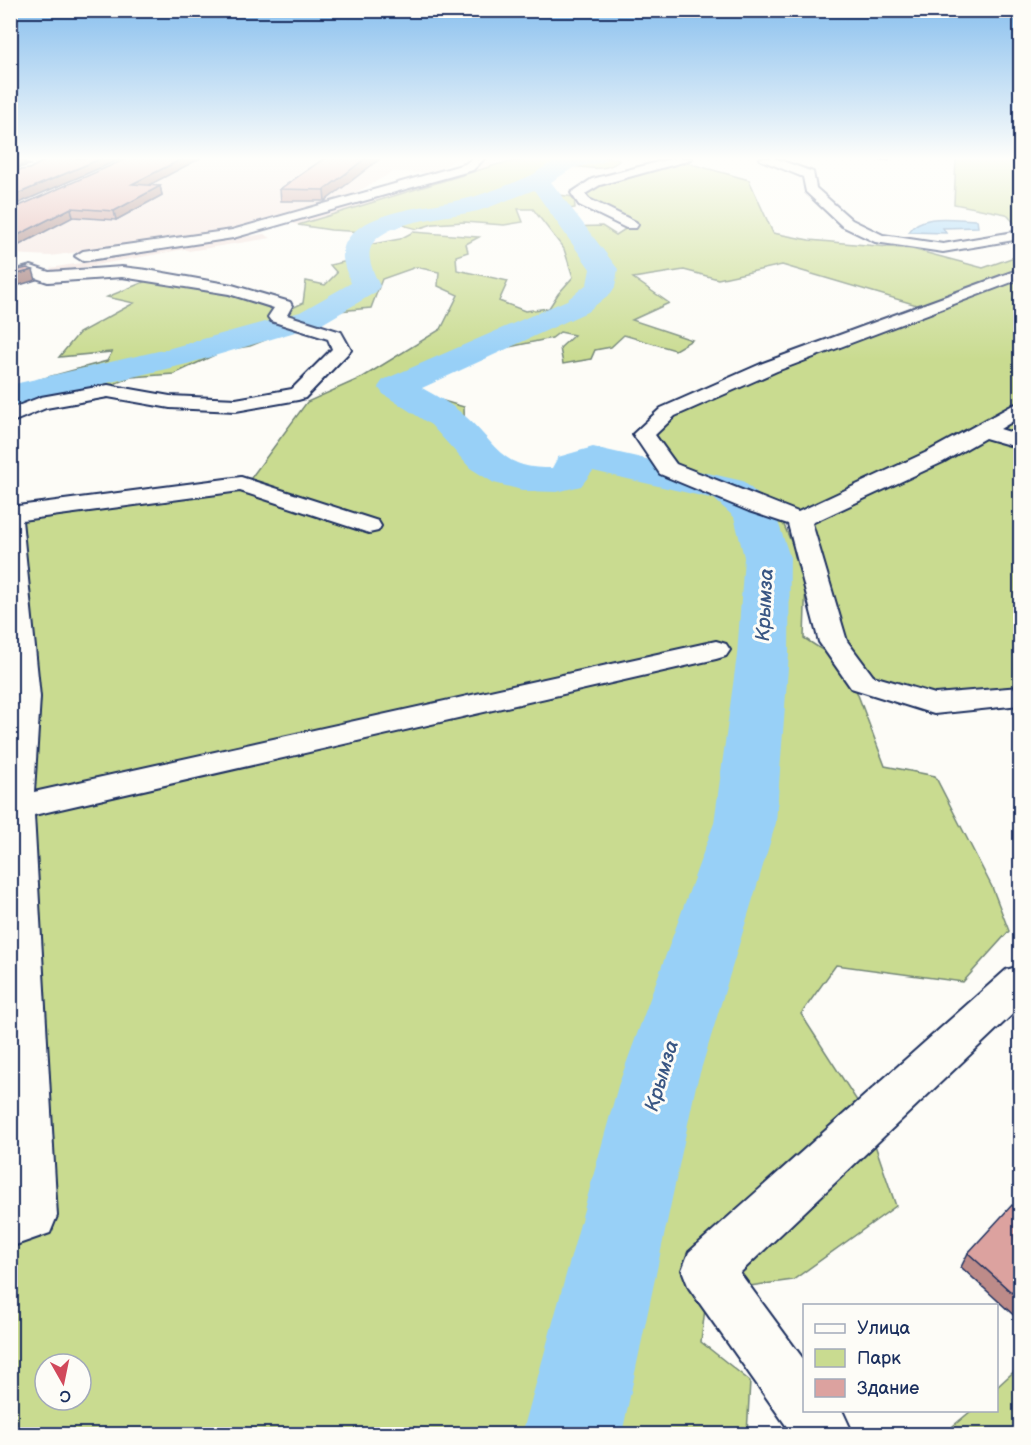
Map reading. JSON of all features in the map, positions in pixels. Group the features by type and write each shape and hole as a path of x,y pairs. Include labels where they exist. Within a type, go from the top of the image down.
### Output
{"street":[{"path":"66,258 149,248 233,234 263,225"},
{"path":"852,225 880,239 943,248 1020,235"},
{"path":"10,263 35,265 48,277 122,272 232,290 284,306 277,317 334,336 342,350 298,394 236,405 170,402 108,391 41,403 10,417"},
{"path":"10,277 35,265"},
{"path":"1020,274 770,367 668,412 644,434 668,469 757,506 799,520 935,457 1020,409"},
{"path":"982,430 1020,442"},
{"path":"10,514 241,484 369,526"},
{"path":"10,519 25,697 13,808 33,1216 10,1223"},
{"path":"799,520 833,642 862,682 934,704 1020,696"},
{"path":"13,808 716,650"},
{"path":"803,1405 707,1270 1020,982"},
{"path":"809,1412 825,1434"}],"shaded area":[{"path":"10,225 250,225 51,256 11,254"},
{"path":"264,234 271,238 189,251 185,249 52,273 50,268 106,259 105,257"}],"green space":[{"path":"301,225 387,225 366,232 331,230"},
{"path":"404,225 428,225 417,229"},
{"path":"546,225 602,226 616,235 629,225 770,225 773,233 809,240 912,249 983,268 1020,255 1020,696 934,704 862,682 799,520 745,502 756,521 783,523 806,576 804,638 847,666 885,766 935,776 992,887 1009,931 963,982 836,965 801,1014 863,1110 896,1206 793,1280 707,1292 701,1342 750,1381 747,1434 11,1434 11,506 251,478 307,402 363,377 441,329 458,295 438,286 439,272 416,267 382,279 371,308 338,311 250,346 225,350 174,374 131,377 87,395 11,418 11,387 107,361 112,352 59,357 79,333 134,303 107,297 156,277 275,305 275,316 303,303 306,281 325,285 337,273 330,265 357,259 356,247 400,239 413,232 479,237 466,244 468,252 456,256 457,270 508,281 499,301 525,311 549,308 573,277 564,249","holes":["782,265 927,308 668,412 644,434 667,469 593,467 537,473 465,445 464,407 396,387 437,362 552,338 560,332 574,335 560,348 563,364 591,359 595,350 611,347 624,335 675,350 692,340 632,320 669,303 633,278 684,270 718,279"]},
{"path":"1020,1366 1020,1434 949,1434 953,1426 970,1412 998,1412 998,1386"}],"water":[{"path":"914,226 978,227 943,228 946,233 909,232"}],"building":[{"path":"10,225 37,225 10,239"},
{"path":"27,268 33,270 10,276 10,272"},
{"path":"1012,1205 1020,1212 1020,1300 968,1253"}],"waterway":[{"path":"10,396 175,357 311,318 366,286 358,264 357,248 368,233 382,225"},
{"name":"Крымза","path":"572,225 604,269 601,287 577,306 395,387 444,417 491,466 517,477 535,480 561,479 569,475 572,465 593,459 728,490 754,513 767,557 763,655 745,823 657,1086 572,1434"}]}
